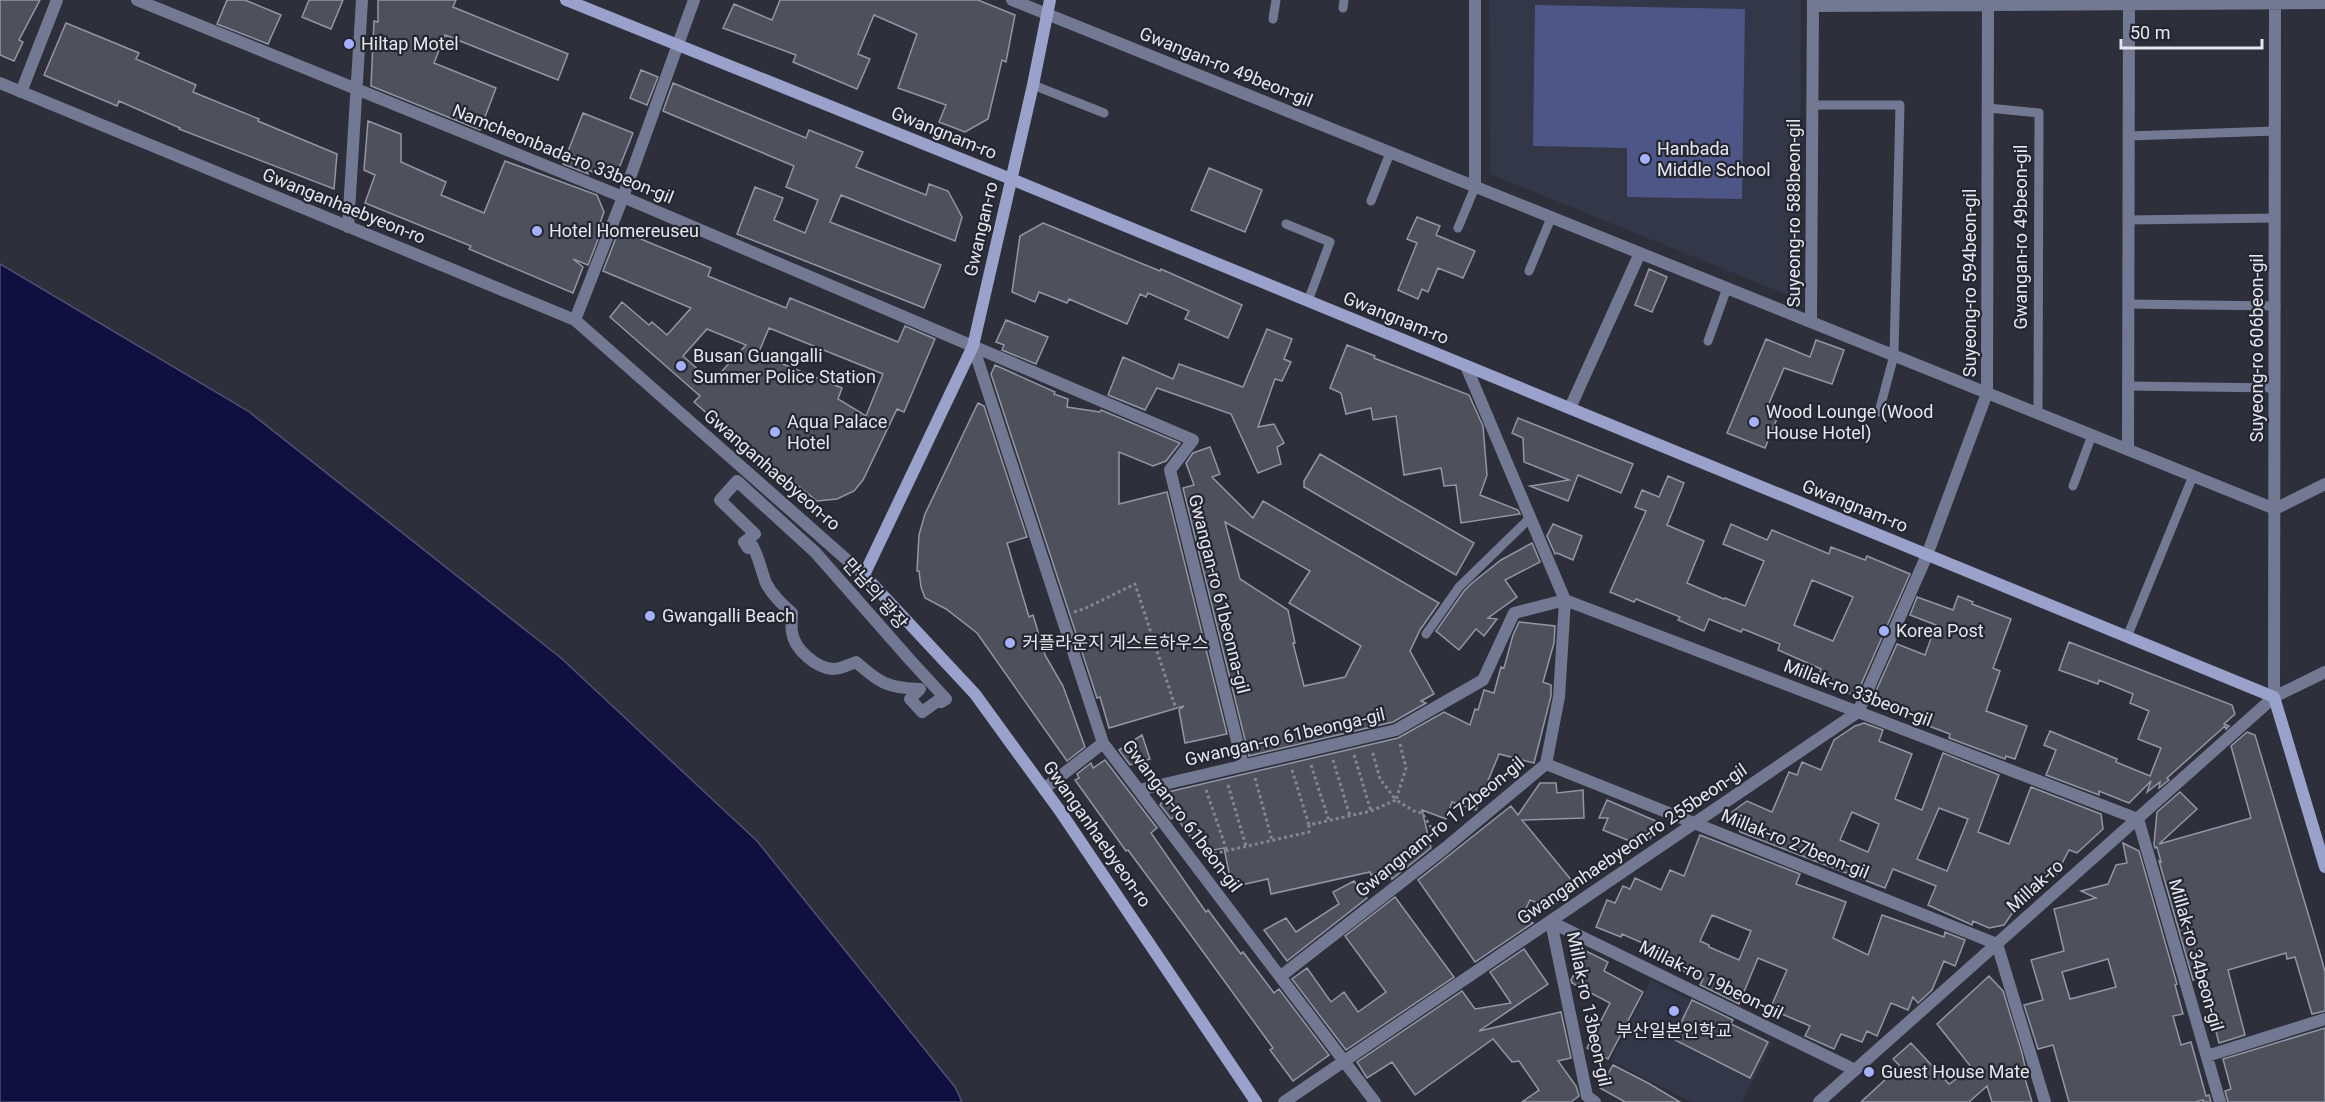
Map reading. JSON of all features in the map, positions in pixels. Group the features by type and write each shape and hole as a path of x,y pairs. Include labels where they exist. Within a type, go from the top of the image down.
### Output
{"main road":[{"name":"Gwangnam-ro","path":"566,0 1011,179 2274,697"},
{"name":"Gwangan-ro","path":"864,575 973,346 1034,85 1050,0"},
{"name":"Gwanganhaebyeon-ro","path":"864,575 975,694 1044,789 1256,1102"},
{"path":"2274,697 2325,867"}],"street":[{"path":"21,92 57,0"},
{"name":"Namcheonbada-ro 33beon-gil","path":"137,0 623,197 973,346"},
{"path":"348,227 362,0"},
{"path":"575,320 623,197 694,0"},
{"name":"Gwangan-ro 49beon-gil","path":"1012,0 2275,509"},
{"path":"1474,0 1475,187"},
{"name":"Suyeong-ro 594beon-gil","path":"1927,555 1987,393 1988,2"},
{"path":"2128,450 2129,2"},
{"name":"Suyeong-ro 606beon-gil","path":"2274,697 2275,2"},
{"path":"1813,3 2325,3"},
{"name":"Suyeong-ro 588beon-gil","path":"1811,322 1813,3"},
{"name":"Gwanganhaebyeon-ro","path":"0,83 575,320 864,575"},
{"path":"1570,408 1640,253"},
{"name":"Gwangan-ro 61beonna-gil","path":"973,346 1193,440 1170,470 1247,764"},
{"name":"Gwangan-ro 61beon-gil","path":"973,346 1103,743 1375,1102"},
{"name":"Gwangnam-ro 172beon-gil","path":"1281,976 1444,849 1546,764 1559,697 1565,600 1466,366"},
{"name":"만남의 광장","path":"737,481 814,552 946,699 941,702 939,700 922,712 910,699 920,689 906,689 879,682 856,662 831,669 815,662 796,645 792,634 792,612 777,600 767,585 757,553 752,545 748,548 744,542 755,534 720,500 737,481"},
{"path":"2275,509 2325,484"},
{"path":"1858,712 1927,555"},
{"name":"Gwangan-ro 61beonga-gil","path":"1139,790 1396,730 1482,680 1514,613 1565,600"},
{"name":"Millak-ro 33beon-gil","path":"1565,600 2138,819"},
{"name":"Millak-ro","path":"1819,1102 2274,697 2325,672"},
{"name":"Gwanganhaebyeon-ro 255beon-gil","path":"1284,1102 1858,712"},
{"path":"1044,789 1103,743"},
{"name":"Millak-ro 27beon-gil","path":"1546,764 1997,944"},
{"name":"Millak-ro 34beon-gil","path":"2138,819 2220,1102"},
{"name":"Millak-ro 19beon-gil","path":"1551,922 1855,1070"},
{"name":"Millak-ro 13beon-gil","path":"1551,922 1588,1100"},
{"path":"1997,944 2045,1102"},
{"path":"2207,1056 2325,1019"}],"lane":[{"path":"1273,19 1276,0"},
{"path":"1034,85 1104,113"},
{"name":"Suyeong-ro 588beon-gil","path":"1813,105 1900,105 1894,356"},
{"name":"Gwangan-ro 49beon-gil","path":"1988,108 2039,113 2038,413"},
{"path":"2129,136 2275,131"},
{"path":"1371,201 1390,153"},
{"path":"1458,228 1475,187"},
{"path":"1529,271 1551,218"},
{"path":"2128,220 2276,218"},
{"path":"1286,224 1330,242 1308,301"},
{"path":"1708,341 1727,288"},
{"path":"2128,304 2276,306"},
{"path":"1879,412 1894,356"},
{"path":"2128,386 2275,388"},
{"path":"2073,486 2092,435"},
{"path":"2127,637 2193,476"},
{"path":"1426,634 1459,587 1530,518"}],"path":[{"path":"1062,615 1086,608 1135,584 1176,709"},
{"path":"1309,825 1371,811 1396,800 1406,768 1396,730"},
{"path":"1369,736 1380,779 1396,800 1414,812 1422,813 1444,849"},
{"path":"1350,741 1371,811"},
{"path":"1328,746 1350,816"},
{"path":"1306,750 1329,821"},
{"path":"1192,859 1309,832 1309,825 1287,755"},
{"path":"1247,764 1272,840"},
{"path":"1223,770 1246,846"},
{"path":"1201,775 1227,851"}],"shaded area":[{"name":"Hanbada Middle School","path":"1489,0 1801,0 1800,300 1490,174"},
{"path":"1535,5 1745,9 1742,199 1627,197 1627,148 1533,146"},
{"path":"0,264 248,411 561,658 757,841 955,1087 962,1102 0,1102"},
{"name":"부산일본인학교","path":"1651,980 1772,1042 1742,1102 1691,1102 1611,1061"}],"building":[{"path":"0,0 40,0 19,40 23,42 14,61 0,55"},
{"path":"227,0 245,0 281,15 268,44 217,24"},
{"path":"309,0 343,0 331,29 302,17"},
{"path":"378,0 456,0 453,7 568,54 558,80 445,35 434,63 496,88 480,130 371,86 374,21 378,22"},
{"path":"780,0 978,0 1015,15 1006,62 1002,60 988,119 965,132 939,122 946,105 898,88 917,34 874,15 858,54 870,59 857,89 793,62 796,55 723,28 734,4 772,20"},
{"path":"66,23 139,53 136,59 196,85 193,92 337,154 334,189 179,129 119,101 117,106 44,75"},
{"path":"641,70 658,77 647,105 630,98"},
{"path":"673,83 806,138 809,130 863,152 856,167 926,195 929,184 948,191 962,217 955,241 841,195 830,222 941,265 924,308 737,234 755,187 783,198 774,220 805,233 818,200 786,187 794,166 663,111"},
{"path":"583,113 633,133 614,181 586,169 588,174 563,164"},
{"name":"Hotel Homereuseu","path":"368,121 401,134 401,162 446,182 441,195 484,213 505,161 597,195 604,212 600,223 604,224 588,265 573,259 583,267 573,293 469,249 471,246 365,203 375,175 364,170"},
{"path":"1209,168 1262,190 1245,232 1191,210"},
{"path":"1417,217 1440,226 1436,235 1475,251 1463,278 1438,268 1428,292 1422,289 1418,299 1398,290 1417,243 1407,239"},
{"path":"1043,223 1160,271 1161,269 1242,305 1228,338 1185,319 1189,311 1148,293 1146,297 1140,294 1127,324 1069,299 1067,303 1039,292 1035,302 1012,292 1020,236"},
{"path":"619,230 711,268 708,276 786,308 790,298 898,342 905,326 935,339 904,412 897,409 863,480 854,491 837,499 817,501 792,481 789,485 694,402 700,396 610,317 622,302 649,325 652,322 667,335 691,308 603,271","holes":["769,328 883,374 866,416 838,399 842,388 758,354","707,329 746,345 712,382 683,356"]},
{"path":"1649,269 1667,277 1652,312 1635,305"},
{"path":"1006,320 1048,337 1036,364 1002,350 1004,345 996,342"},
{"path":"1267,329 1292,339 1284,359 1291,362 1282,381 1275,379 1258,427 1274,424 1284,443 1277,447 1281,464 1258,473 1231,414 1157,388 1145,410 1108,395 1123,357 1173,379 1179,364 1243,387"},
{"path":"1766,339 1810,357 1816,340 1844,350 1832,384 1784,368 1768,406 1780,411 1765,448 1727,433"},
{"path":"1347,345 1469,395 1483,426 1487,475 1480,495 1518,510 1520,514 1461,523 1456,485 1444,486 1441,468 1404,475 1396,416 1373,420 1371,408 1346,414 1341,393 1330,388"},
{"path":"995,365 1068,399 1067,407 1100,412 1101,410 1180,443 1166,461 1153,466 1119,452 1119,504 1167,492 1227,734 1185,743 1179,710 1184,706 1109,728 1100,697 1097,698 991,374"},
{"path":"978,403 984,406 1027,537 1007,543 1029,617 1033,615 1045,655 1063,686 1085,747 1067,761 977,633 946,609 925,598 919,571 917,571 919,535 925,514"},
{"path":"1518,418 1633,464 1621,493 1578,475 1568,501 1530,486 1569,480 1524,462 1523,438 1512,433"},
{"path":"1210,447 1220,474 1212,477 1253,518 1263,501 1439,603 1420,630 1410,651 1434,694 1421,701 1426,703 1393,722 1249,756 1183,488 1194,485 1186,463 1193,453","holes":["1225,522 1310,571 1289,603 1361,646 1345,677 1304,686 1293,643 1295,643 1288,610 1240,579"]},
{"path":"1320,454 1474,543 1456,575 1304,487 1304,481"},
{"path":"1668,476 1684,483 1667,525 1704,541 1687,583 1745,606 1764,561 1723,544 1731,524 1767,540 1772,530 1829,554 1831,547 1865,560 1867,556 1910,574 1856,696 1817,680 1821,669 1778,650 1780,644 1743,629 1741,632 1709,619 1704,631 1678,620 1680,617 1636,599 1634,602 1610,592 1646,511 1635,507 1642,490 1659,497","holes":["1812,580 1853,597 1833,641 1794,625"]},
{"path":"1553,524 1582,536 1573,560 1555,554 1547,536"},
{"path":"1532,543 1540,562 1505,580 1517,597 1488,618 1497,619 1484,636 1476,629 1459,650 1436,631 1472,583 1501,560"},
{"path":"1958,596 2011,619 1993,668 2000,671 1986,711 2027,726 2015,759 2006,756 2005,759 1949,738 1950,734 1926,725 1927,721 1871,702 1897,644 1925,655 1936,625 1910,615 1917,597 1953,610"},
{"path":"1519,622 1555,626 1554,643 1543,682 1551,685 1551,696 1534,763 1499,754 1476,810 1452,802 1446,819 1422,810 1431,848 1392,879 1390,867 1371,875 1370,872 1271,894 1268,879 1232,887 1224,848 1202,852 1175,816 1171,819 1160,805 1168,792 1398,738 1444,712 1470,725 1475,709 1478,710 1484,690 1494,693 1501,667 1504,668"},
{"path":"2069,642 2232,705 2235,714 2224,724 2229,726 2226,729 2225,726 2167,778 2169,780 2159,788 2160,782 2147,792 2151,781 2129,803 2099,791 2099,795 2046,775 2056,750 2044,745 2050,731 2117,759 2116,762 2150,776 2161,748 2138,739 2149,711 2130,703 2133,694 2099,680 2098,684 2059,670"},
{"path":"1864,723 1883,730 1879,741 1912,754 1895,799 1922,810 1943,753 1999,775 1978,832 2009,844 2031,787 2101,814 2103,829 2077,853 2069,850 2055,877 2048,874 2040,890 2031,899 2024,896 2004,925 1989,928 1973,921 1972,925 1928,905 1936,886 1893,869 1885,888 1740,832 1732,812 1747,801 1772,812 1789,772 1797,775 1802,762 1821,770 1834,740 1855,726","holes":["1939,808 1968,819 1947,871 1917,859","1852,812 1879,824 1868,852 1840,840"]},
{"path":"2247,732 2255,735 2321,957 2325,972 2325,1011 2312,1014 2295,957 2287,959 2286,953 2228,970 2245,1035 2219,1043 2202,977 2193,980 2157,847 2155,848 2154,844 2157,812 2180,792 2197,809 2159,844 2251,818 2231,746"},
{"path":"1142,735 1150,759 1130,765 1119,750"},
{"path":"1105,760 1157,828 1151,833 1206,912 1208,910 1274,993 1279,989 1329,1055 1293,1081 1270,1050 1273,1048 1075,780 1079,778 1077,774 1091,763 1093,768"},
{"path":"1540,783 1556,783 1557,793 1583,790 1584,818 1522,820 1577,887 1551,908 1530,900 1522,917 1533,923 1475,962 1418,880 1511,806 1518,815"},
{"path":"1607,800 1658,822 1649,841 1639,837 1632,842 1603,830 1608,818 1599,818"},
{"path":"1700,835 1800,874 1796,884 1846,902 1833,938 1868,955 1882,915 1944,937 1945,932 1965,940 1955,966 1944,961 1932,990 1918,1003 1913,997 1908,1010 1891,1003 1877,1036 1867,1031 1862,1042 1841,1034 1834,1049 1805,1036 1810,1026 1770,1009 1787,970 1758,958 1739,1004 1700,985 1703,979 1659,961 1663,952 1622,934 1621,937 1596,927 1607,900 1615,903 1623,886 1630,889 1635,878 1661,890 1670,870 1684,876","holes":["1712,915 1751,931 1739,960 1700,941"]},
{"path":"2123,843 2139,851 2177,984 2175,985 2183,1014 2173,1016 2181,1045 2191,1042 2206,1096 2209,1095 2211,1102 2203,1102 2203,1100 2195,1102 2069,1102 2053,1045 2038,1049 2024,1005 2043,1000 2031,960 2064,951 2054,909 2096,898 2081,891 2108,884 2116,865 2127,863","holes":["2108,959 2116,987 2070,999 2062,972"]},
{"path":"1354,881 1367,898 1287,961 1264,930 1286,918 1296,932 1339,904 1333,892"},
{"path":"1395,897 1454,977 1346,1050 1292,979 1307,968 1331,1002 1344,992 1358,1012 1386,992 1345,936"},
{"path":"1524,949 1548,984 1479,1031 1561,1012 1571,1058 1558,1061 1576,1086 1579,1096 1571,1102 1522,1102 1539,1090 1519,1061 1512,1062 1493,1039 1415,1095 1392,1062 1367,1078 1357,1062 1462,991 1475,1009 1511,1003 1490,972"},
{"path":"1586,951 1608,962 1604,971 1643,992 1608,1059 1587,1048 1610,1003 1572,983 1571,980"},
{"path":"1989,976 2003,991 2022,1053 2026,1071 2023,1072 2032,1102 1992,1102 1987,1086 1969,1102 1861,1102 1900,1066 1893,1059 1911,1043 1949,1084 1972,1068 1937,1024"},
{"path":"1692,1000 1733,1020 1731,1024 1768,1042 1750,1078 1673,1039"},
{"path":"2325,1028 2325,1102 2228,1102 2225,1091 2231,1089 2223,1059"},
{"path":"1613,1065 1680,1102 1625,1102 1600,1088"}],"place":[{"name":"Hiltap Motel","path":"349,44"},
{"name":"Hanbada Middle School","path":"1645,159"},
{"name":"Hotel Homereuseu","path":"537,231"},
{"name":"Busan Guangalli Summer Police Station","path":"681,366"},
{"name":"Wood Lounge (Wood House Hotel)","path":"1754,422"},
{"name":"Aqua Palace Hotel","path":"775,432"},
{"name":"Gwangalli Beach","path":"650,616"},
{"name":"Korea Post","path":"1884,631"},
{"name":"커플라운지 게스트하우스","path":"1010,643"},
{"name":"부산일본인학교","path":"1674,1011"},
{"name":"Guest House Mate","path":"1869,1072"}]}
